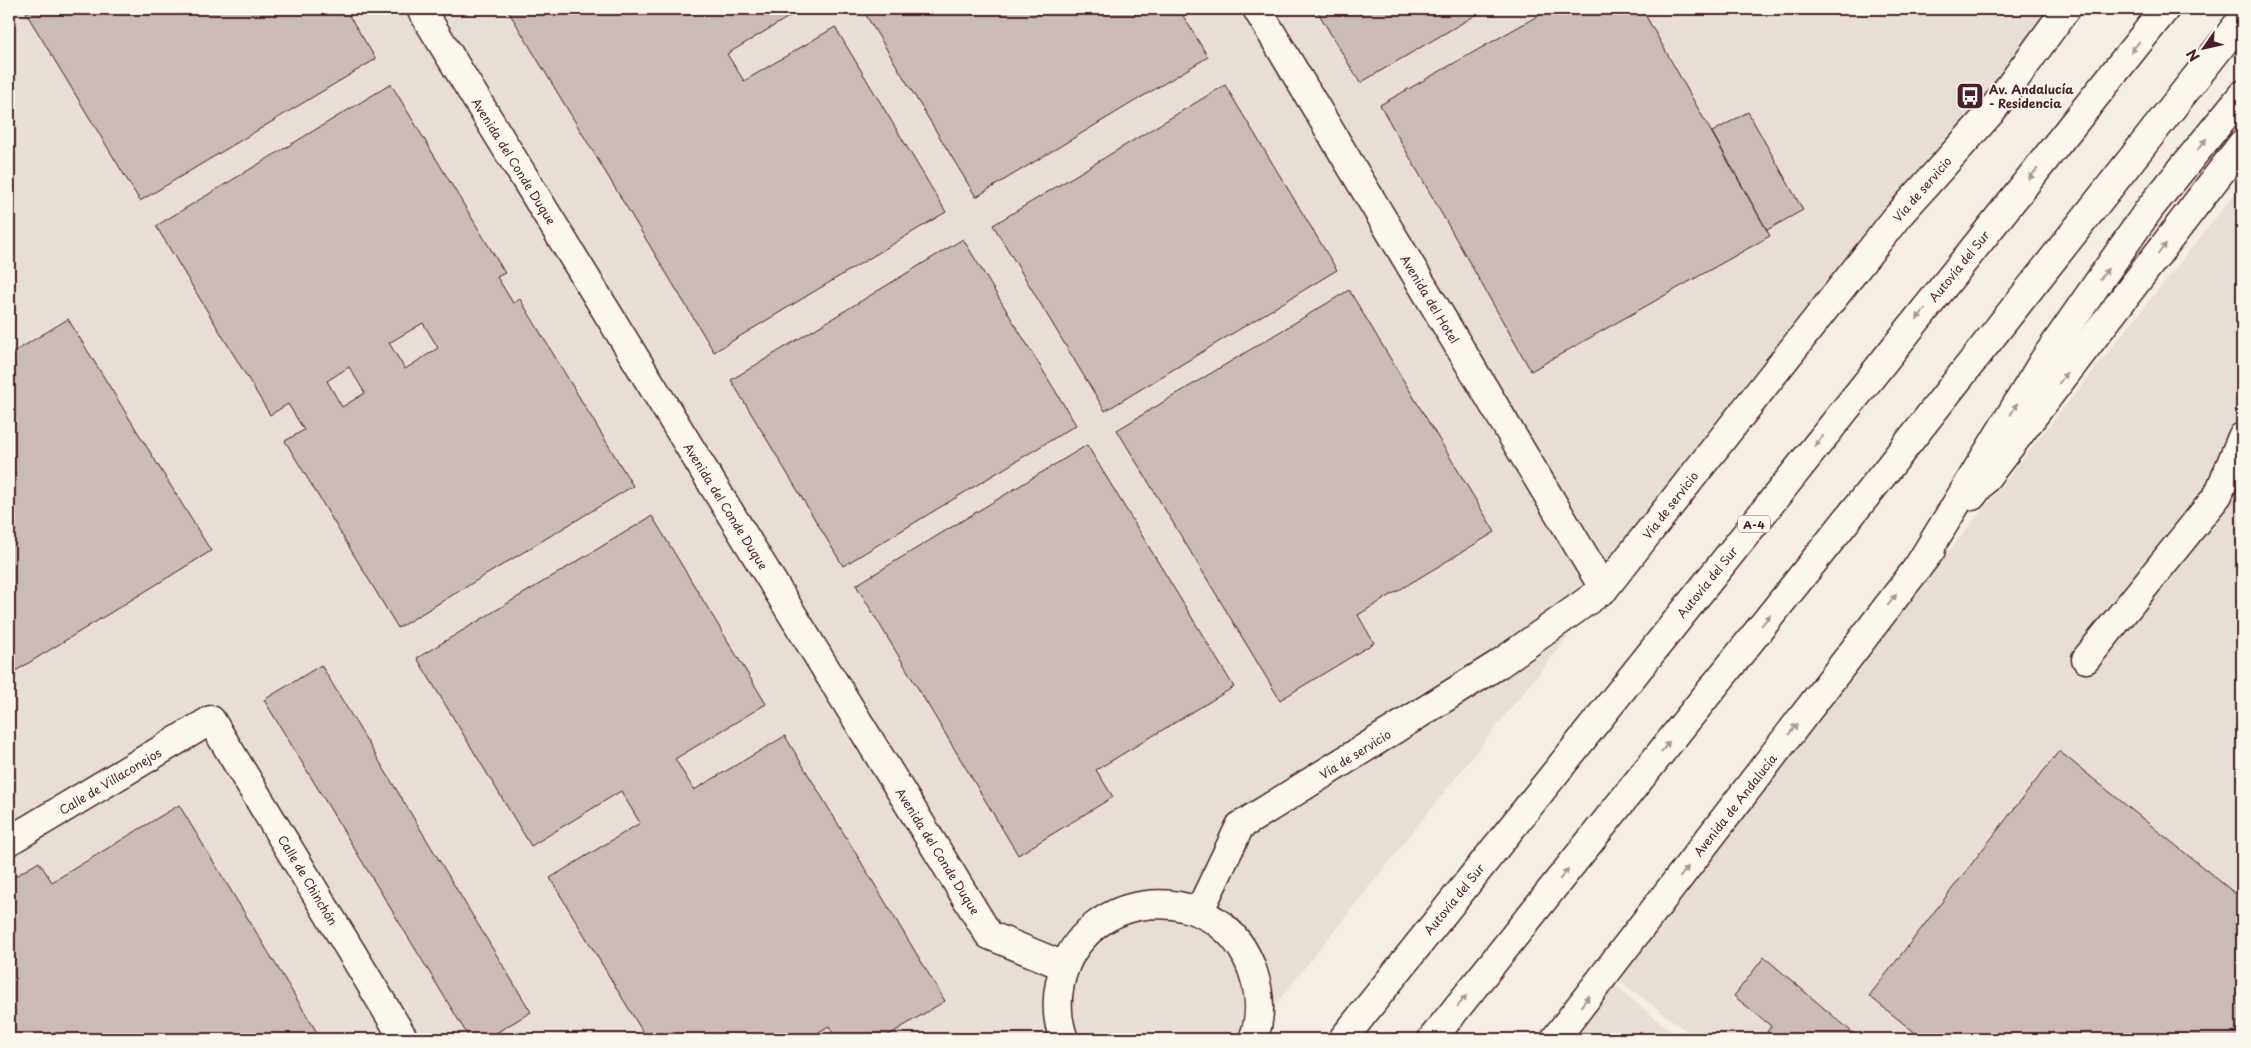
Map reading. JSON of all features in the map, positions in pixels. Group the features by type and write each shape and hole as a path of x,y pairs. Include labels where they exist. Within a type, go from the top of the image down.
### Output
{"main road":[{"name":"Avenida del Conde Duque","path":"421,9 989,935 1064,966"},
{"name":"Avenida del Hotel","path":"1257,9 1604,589"},
{"name":"Vía de servicio","path":"1199,912 1240,826 1499,664 1604,589 1897,217 1991,112 2066,9"},
{"name":"Autovía del Sur","path":"1343,1039 2165,9"},
{"path":"1432,1039 1880,478 2242,19"},
{"path":"1916,570 2044,360 2150,208 2242,95"},
{"path":"1916,570 2242,144"},
{"path":"2086,659 2218,495 2242,437"},
{"name":"Avenida de Andalucía","path":"1555,1039 1916,570"},
{"name":"Calle de Villaconejos","path":"9,841 211,720"},
{"name":"Calle de Chinchón","path":"211,720 404,1039"},
{"path":"1064,1039 1059,1027 1057,996 1064,966 1077,943 1096,924 1120,910 1146,904 1173,904 1199,912 1220,924 1231,936 1250,962 1257,985 1259,1009 1253,1039"}],"shaded area":[{"path":"9,9 2067,9 1248,1039 9,1039"},
{"path":"2242,185 2242,1039 1697,1039 1611,974"},
{"path":"1611,982 1681,1039 1566,1039"}],"building":[{"path":"34,9 345,9 376,59 140,201 26,13"},
{"path":"507,9 802,9 727,54 744,81 835,27 946,212 714,352"},
{"path":"870,9 1179,9 1208,57 976,197 864,12"},
{"path":"1316,9 1486,9 1360,83"},
{"path":"1550,9 1642,9 1770,236 1531,371 1380,105"},
{"path":"391,84 505,273 497,277 513,303 520,299 633,486 398,628 285,441 304,430 288,404 270,415 156,226","holes":["423,323 438,348 405,369 389,343","349,367 365,393 342,407 327,381"]},
{"path":"1225,85 1337,270 1105,411 993,225"},
{"path":"1748,112 1803,210 1767,230 1712,132"},
{"path":"963,239 1076,425 843,566 731,380"},
{"path":"1349,290 1495,532 1358,615 1374,643 1280,700 1117,430"},
{"path":"68,319 211,551 9,675 9,355"},
{"path":"1087,445 1234,687 1096,770 1113,797 1018,855 856,585"},
{"path":"652,516 766,704 675,759 694,790 785,736 945,1001 882,1039 836,1039 829,1026 807,1039 647,1039 550,878 640,823 621,791 531,846 417,658"},
{"path":"321,665 531,1012 486,1039 470,1039 264,700"},
{"path":"2059,751 2242,899 2242,1039 1923,1039 1869,996"},
{"path":"179,805 321,1039 9,1039 9,880 39,862 52,882"},
{"path":"1764,957 1862,1039 1763,1038 1771,1026 1734,996"}],"place":[{"name":"Av. Andalucía - Residencia","path":"1970,96"}]}
